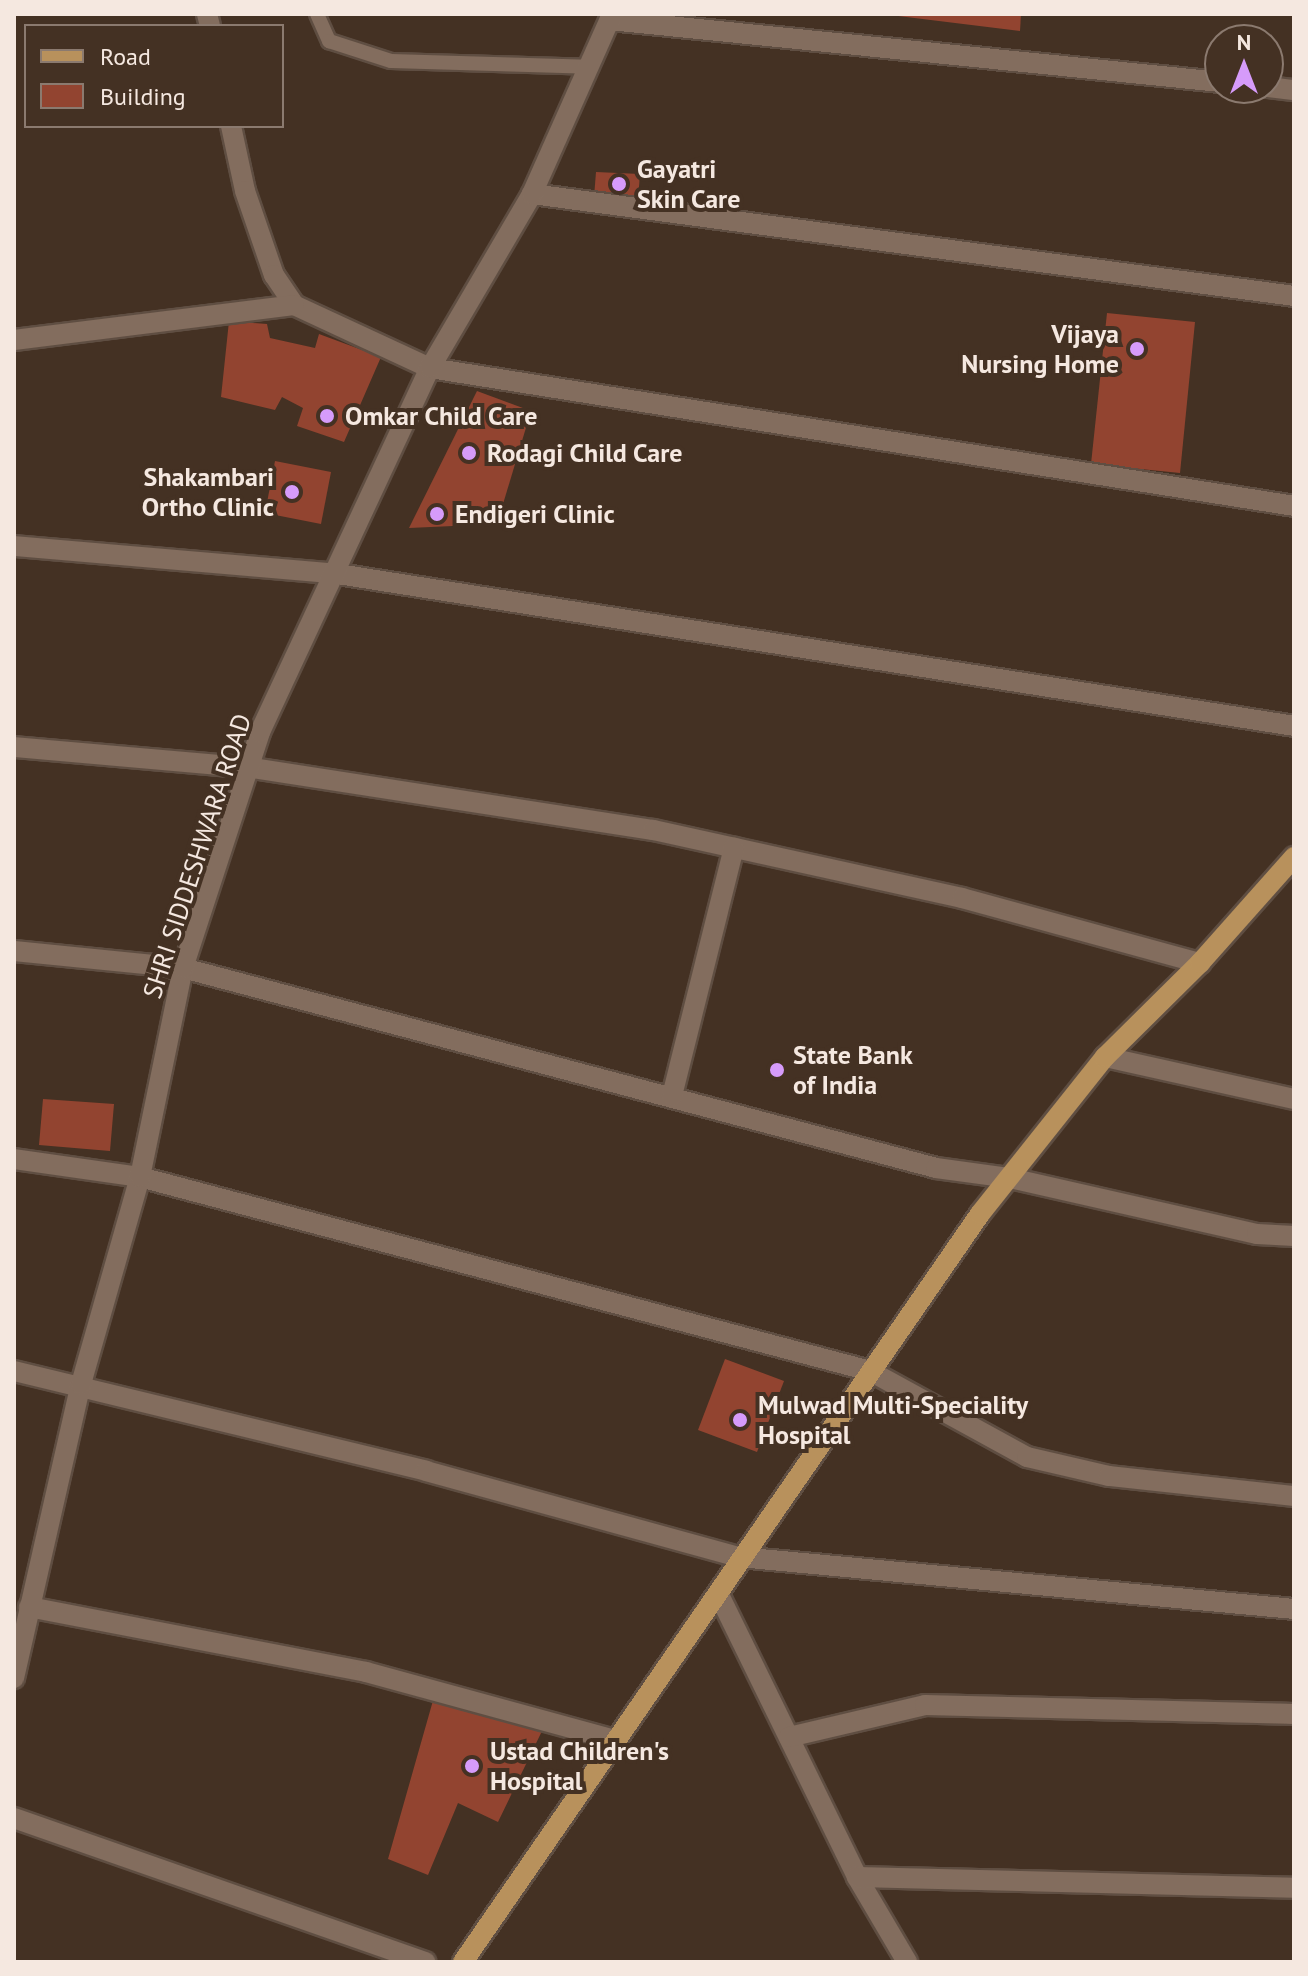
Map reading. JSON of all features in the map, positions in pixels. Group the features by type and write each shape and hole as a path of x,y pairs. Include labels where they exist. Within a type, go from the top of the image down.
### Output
{"main road":[{"path":"463,1962 614,1740 719,1595 739,1557 1010,1178 1105,1057 1200,963 1294,857"}],"street":[{"name":"SHRI SIDDESHWARA ROAD","path":"14,1678 81,1384 140,1177 183,968 252,768 260,732 338,574 430,368 532,194 611,17"},
{"path":"611,17 1204,80"},
{"path":"231,128 245,191 274,275 294,305 430,368 1294,506"},
{"path":"532,194 1294,296"},
{"path":"14,340 294,305"},
{"path":"14,546 338,574 1294,726"},
{"path":"14,747 252,768 734,848 962,898 1200,963"},
{"path":"672,1096 734,848"},
{"path":"14,951 183,968 936,1168 1010,1178 1257,1234 1294,1236"},
{"path":"1105,1057 1294,1099"},
{"path":"14,1159 140,1177 870,1371 1027,1457 1109,1476 1294,1496"},
{"path":"14,1371 81,1384 739,1557 1294,1609"},
{"path":"719,1595 857,1877 907,1962"},
{"path":"29,1607 366,1672 614,1740"},
{"path":"789,1737 925,1705 1294,1714"},
{"path":"14,1818 426,1962"},
{"path":"857,1877 1294,1888"}],"lane":[{"path":"317,14 329,41 391,61 588,67"}],"building":[{"path":"882,14 1021,14 1020,31"},
{"path":"596,172 640,174 638,200 594,197"},
{"path":"1107,313 1195,322 1180,473 1091,464"},
{"path":"229,321 267,324 270,338 315,348 319,334 381,357 344,442 297,426 303,408 282,397 275,410 221,397"},
{"path":"477,391 531,411 497,524 409,528"},
{"path":"275,461 331,472 321,524 265,513"},
{"path":"43,1099 114,1104 110,1151 39,1145"},
{"path":"725,1359 784,1381 757,1452 698,1430"},
{"path":"434,1697 542,1731 498,1822 458,1803 428,1875 388,1859"}],"place":[{"name":"Gayatri Skin Care","path":"619,184"},
{"name":"Vijaya Nursing Home","path":"1137,349"},
{"name":"Omkar Child Care","path":"327,416"},
{"name":"Rodagi Child Care","path":"469,453"},
{"name":"Shakambari Ortho Clinic","path":"292,492"},
{"name":"Endigeri Clinic","path":"437,514"},
{"name":"State Bank of India","path":"777,1070"},
{"name":"Mulwad Multi-Speciality Hospital","path":"740,1420"},
{"name":"Ustad Children's Hospital","path":"472,1766"}]}
